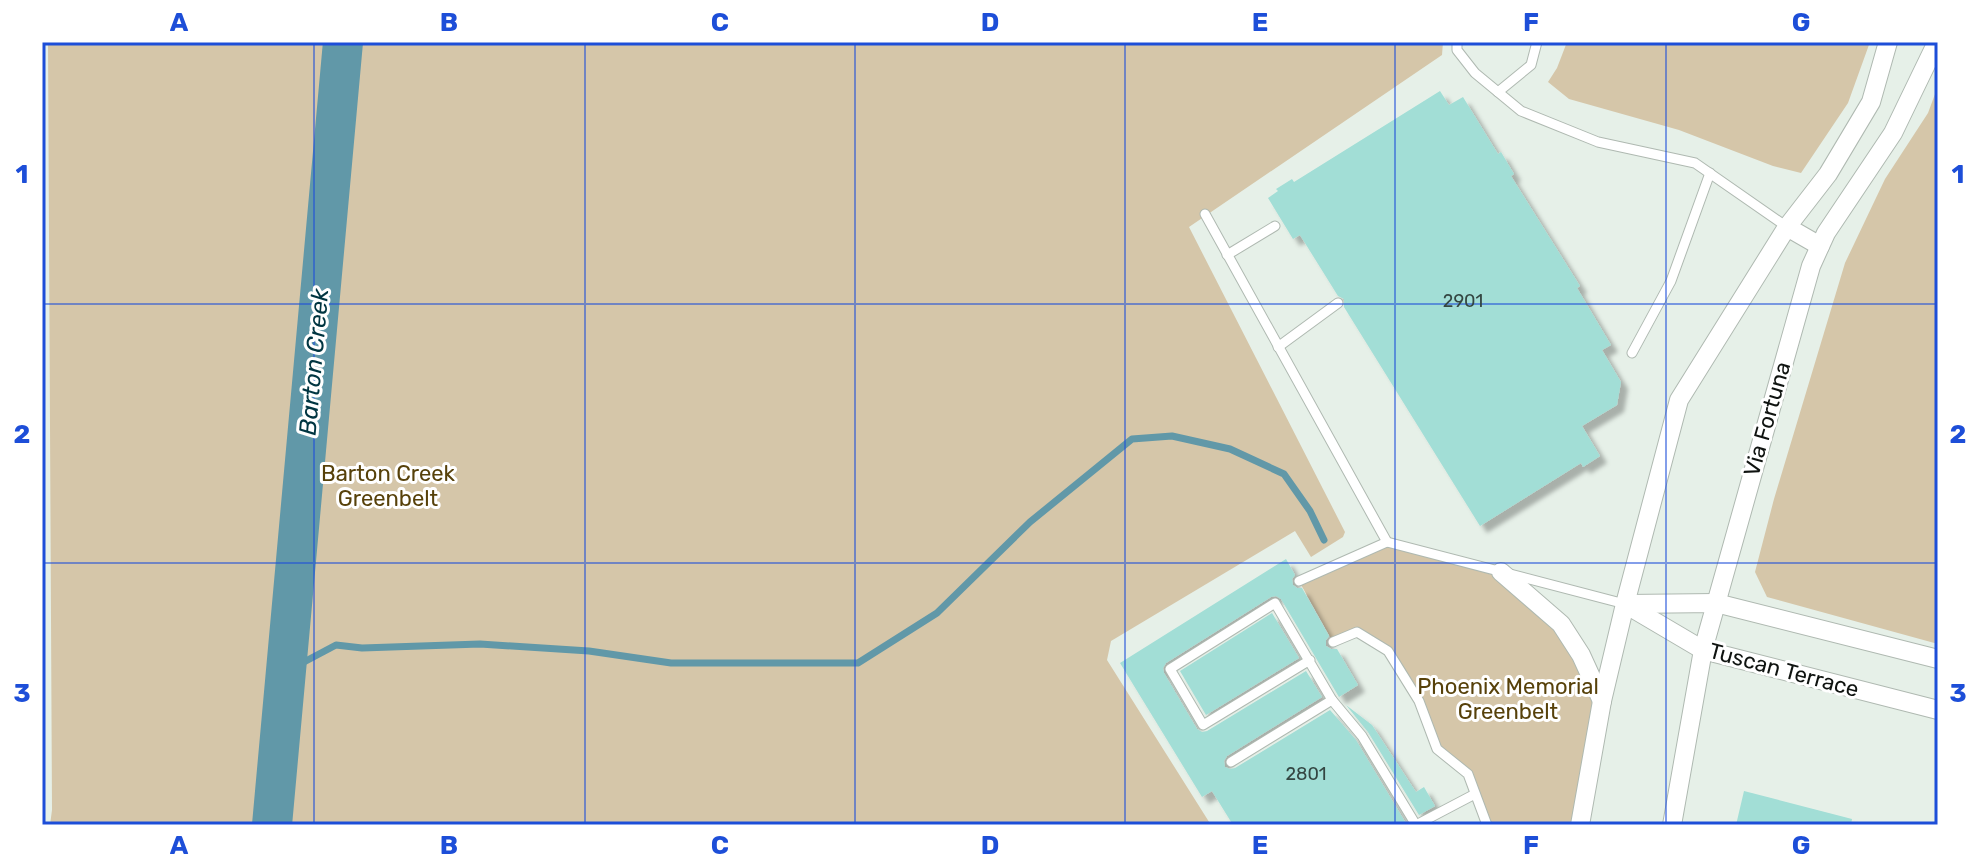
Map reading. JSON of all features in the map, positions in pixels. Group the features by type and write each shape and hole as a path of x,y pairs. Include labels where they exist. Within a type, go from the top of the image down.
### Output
{"street":[{"path":"1580,825 1602,701 1679,400 1787,227 1828,174 1871,102 1888,42"},
{"name":"Via Fortuna","path":"1672,825 1703,650 1811,266 1826,233 1893,133 1937,42"},
{"path":"1787,227 1820,246"},
{"path":"1501,572 1561,624 1581,655 1602,701"},
{"path":"1625,604 1716,603 1938,659"},
{"name":"Tuscan Terrace","path":"1625,604 1703,650 1938,710"}],"lane":[{"path":"1457,42 1457,50 1475,73 1521,111 1598,142 1695,163 1787,227"},
{"path":"1498,92 1531,65 1537,42"},
{"path":"1632,353 1671,281 1710,173"},
{"path":"1205,214 1387,542"},
{"path":"1227,255 1275,226"},
{"path":"1278,347 1338,303"},
{"path":"1299,581 1387,542 1625,604"},
{"path":"1310,660 1203,725 1170,669 1275,603 1310,660 1332,700 1362,736 1416,825 1475,794"},
{"path":"1333,642 1357,632 1388,651 1419,701 1437,749 1468,774 1487,825"},
{"path":"1231,762 1332,700"}],"green space":[{"name":"Barton Creek Greenbelt","path":"48,42 1443,42 1442,55 1189,227 1345,532 1343,537 1311,557 1295,531 1111,641 1107,660 1211,825 50,825"},
{"path":"1567,42 1870,42 1848,103 1801,173 1773,166 1679,130 1569,99 1548,82"},
{"path":"1938,86 1938,644 1767,597 1755,572 1845,263 1885,179 1928,113"},
{"name":"Phoenix Memorial Greenbelt","path":"1387,542 1501,572 1561,624 1602,701 1580,825 1487,825 1468,774 1437,749 1419,701 1388,651 1357,632 1333,642 1299,581"}],"building":[{"path":"1440,91 1449,105 1463,97 1498,154 1501,152 1514,174 1511,176 1580,286 1577,288 1611,345 1602,350 1621,382 1617,405 1582,426 1600,456 1583,467 1581,463 1480,526 1344,307 1344,299 1338,296 1300,235 1293,239 1268,198 1292,179 1294,182"},
{"path":"1286,559 1295,575 1293,585 1302,588 1329,636 1326,646 1337,649 1358,685 1339,697 1281,599 1276,596 1166,663 1164,673 1197,729 1202,732 1306,671 1322,697 1227,756 1225,767 1235,768 1330,710 1356,740 1407,825 1233,825 1212,791 1202,797 1120,663"},
{"path":"1272,613 1299,658 1206,715 1180,671"},
{"path":"1346,705 1372,725 1416,792 1424,787 1435,806 1419,815 1368,732"},
{"path":"1744,791 1852,819 1851,825 1736,825"}],"waterway":[{"name":"Barton Creek","path":"272,825 343,42"},
{"path":"287,671 336,645 362,648 480,644 589,651 671,663 858,663 937,613 1030,522 1132,439 1172,436 1230,449 1284,474 1310,511 1324,540"}]}
